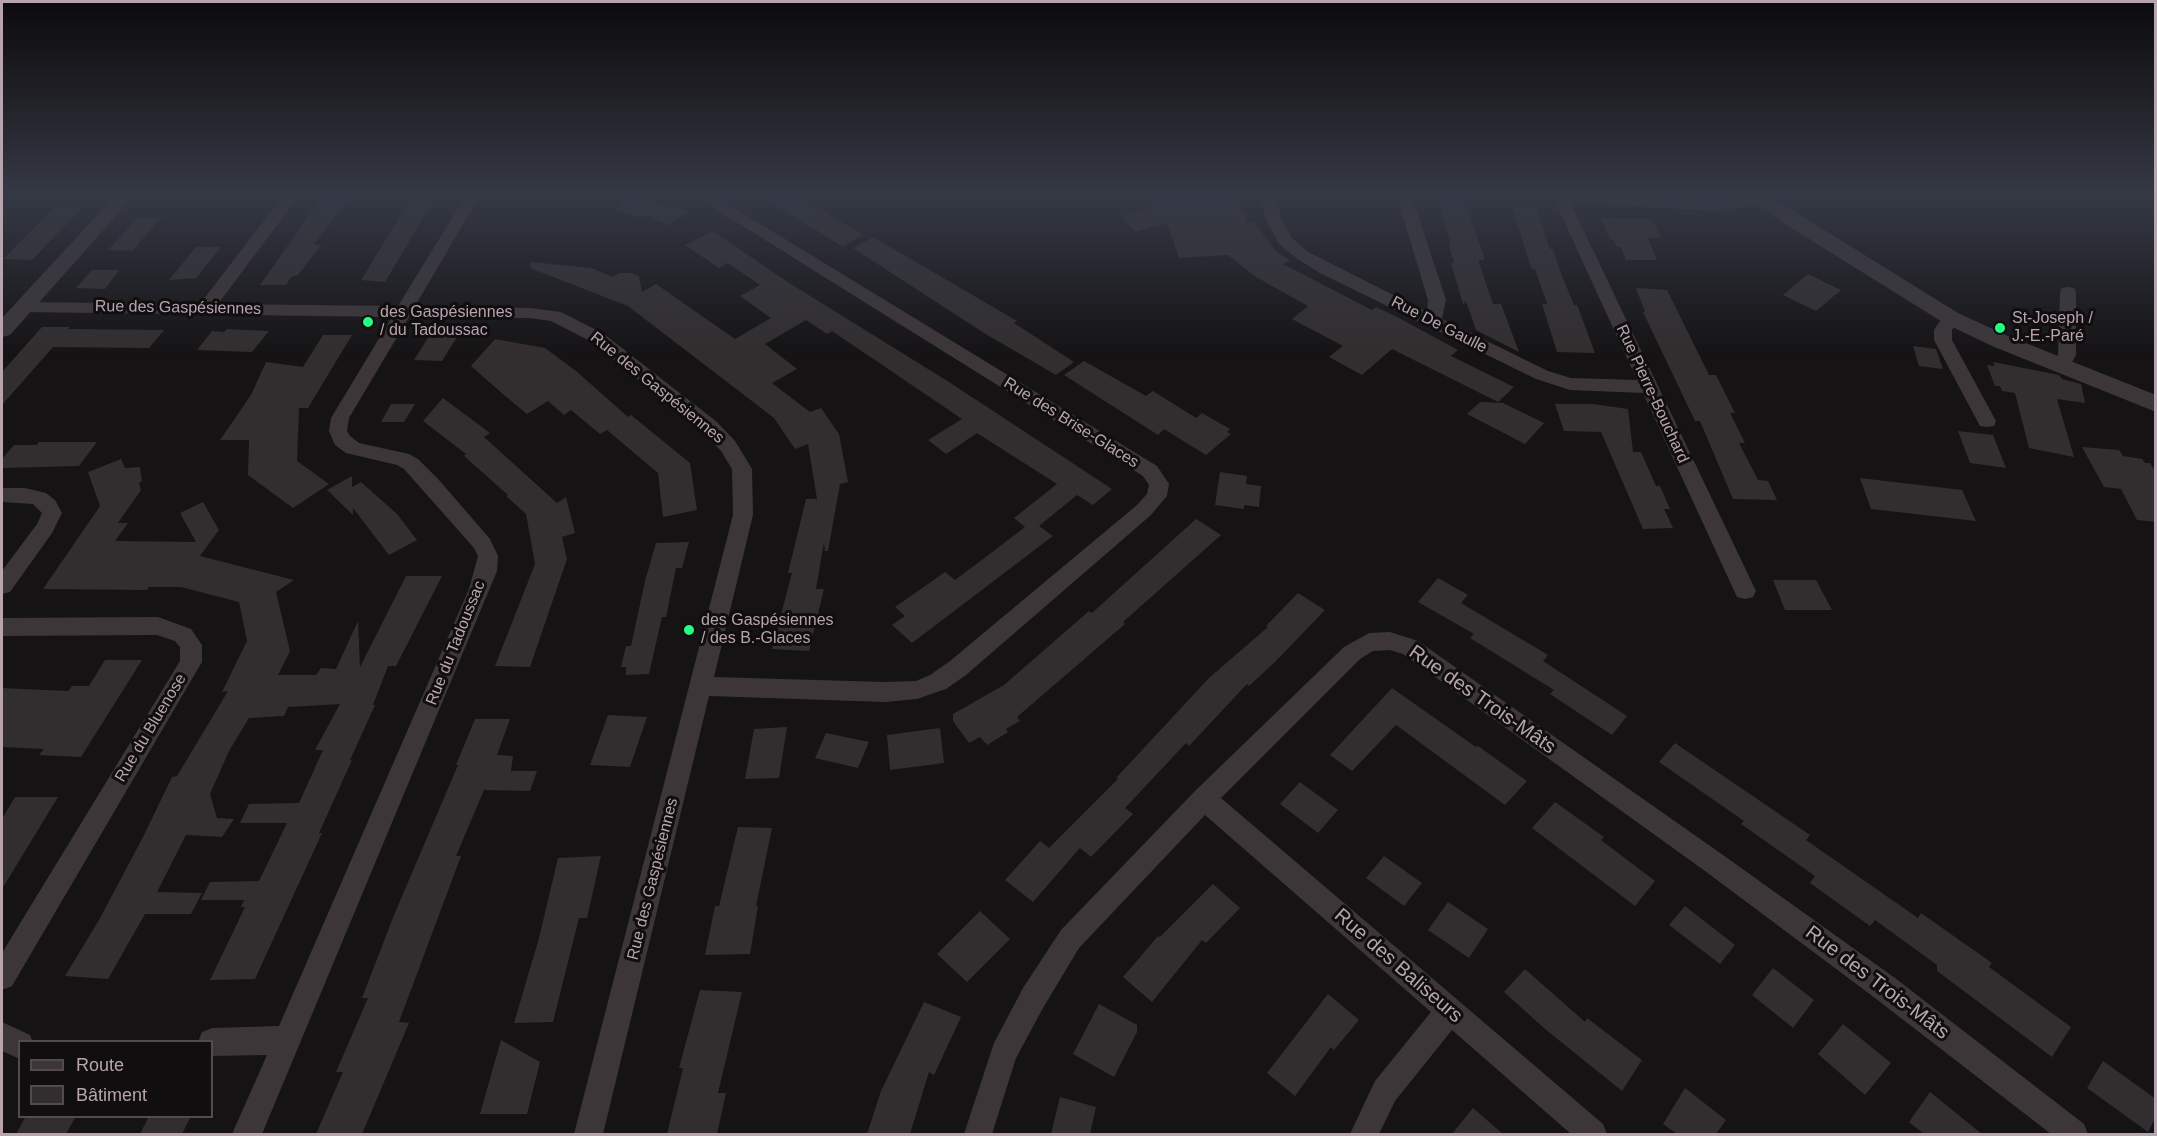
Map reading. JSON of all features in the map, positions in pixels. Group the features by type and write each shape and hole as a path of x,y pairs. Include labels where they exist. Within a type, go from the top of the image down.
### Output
{"street":[{"path":"2,330 75,250"},
{"path":"206,308 249,250"},
{"name":"Rue du Tadoussac","path":"247,1134 480,589 488,556 483,544 411,464 402,459 352,448 342,440 338,430 340,418 440,250"},
{"name":"Rue des Brise-Glaces","path":"702,686 885,692 917,690 938,682 958,668 1144,510 1157,496 1159,483 1150,471 793,250"},
{"name":"Rue De Gaulle","path":"1296,250 1302,255 1542,375 1570,384 1649,387"},
{"path":"1422,250 1437,300 1437,312 1432,321"},
{"name":"Rue Pierre-Bouchard","path":"1587,250 1745,591"},
{"path":"1843,250 1951,318 2154,410"},
{"path":"2061,367 2067,355 2068,292"},
{"name":"Rue des Gaspésiennes","path":"23,307 555,315 598,338 710,427 728,446 742,469 743,515 589,1134"},
{"path":"1951,318 1943,330 1943,340 1987,421"},
{"path":"2,495 25,495 39,498 48,505 52,513 45,528 2,586"},
{"name":"Rue du Bluenose","path":"2,627 158,626 183,635 191,645 191,662 2,977"},
{"name":"Rue des Trois-Mâts","path":"978,1134 1004,1053 1033,998 1070,939 1203,799 1352,653 1369,642 1390,641 1410,647 1876,981 2074,1134"},
{"name":"Rue des Baliseurs","path":"1203,799 1593,1134"},
{"path":"1364,1134 1385,1090 1450,1011"},
{"path":"2,1036 18,1044"},
{"path":"213,1041 288,1040"}],"building":[{"path":"12,250 42,250 32,260 3,259"},
{"path":"194,250 219,250 196,278 169,280"},
{"path":"285,250 317,250 298,275 291,277 286,285 260,285"},
{"path":"379,250 404,250 385,282 361,280"},
{"path":"692,250 741,250 1112,489 1093,505 1077,495 1039,526 1053,536 912,643 892,625 905,616 895,607 945,572 955,580 987,556 1025,527 1014,518 1057,484 977,433 946,454 928,440 962,419 832,331 827,334 806,320 765,344 797,369 772,383 810,412 821,408 839,434 848,482 840,484 828,551 825,551 824,542 816,589 824,589 809,651 772,649 792,573 788,573 806,499 817,499 808,444 795,449 774,418 628,306 530,268 531,262 591,268 613,277 619,273 631,273 639,276 642,292 656,284 735,339 771,318 740,296 760,285 728,263 719,268"},
{"path":"856,250 895,250 1017,321 1014,323 1074,362 1056,375 984,333"},
{"path":"1176,250 1275,250 1290,261 1283,264 1372,310 1376,307 1397,317 1458,350 1451,356 1514,387 1498,402 1392,349 1362,375 1329,357 1343,346 1292,319 1308,306 1256,277 1228,255 1179,258"},
{"path":"1450,250 1482,250 1485,260 1478,260 1493,304 1501,304 1519,352 1476,330 1466,301 1463,304 1451,263 1454,263"},
{"path":"1525,250 1553,250 1595,353 1557,352 1542,304 1547,304 1535,269 1531,268"},
{"path":"1622,250 1653,250 1657,260 1626,260"},
{"path":"92,270 119,270 105,289 76,288"},
{"path":"1808,274 1841,290 1816,311 1783,295"},
{"path":"1636,288 1667,290 1709,375 1716,375 1735,413 1730,413 1745,443 1739,443 1758,480 1768,481 1777,500 1733,499 1700,421 1695,421 1643,312 1645,312"},
{"path":"42,327 164,330 149,348 53,347 2,405 2,372"},
{"path":"227,329 269,331 252,352 197,350 212,331 224,332"},
{"path":"323,335 352,335 308,408 299,408 297,461 329,484 293,508 248,475 249,440 220,440 251,395 266,362 303,367"},
{"path":"430,335 457,337 442,361 414,360"},
{"path":"495,339 545,348 576,371 628,417 631,415 690,463 697,510 663,517 658,473 607,430 600,434 571,410 564,415 548,401 527,414 504,395 471,366"},
{"path":"1913,346 1936,349 1943,369 1919,366"},
{"path":"1084,361 1146,396 1153,391 1196,418 1202,413 1230,429 1227,432 1231,434 1206,455 1164,429 1158,435 1064,375"},
{"path":"1993,362 2059,375 2062,379 2081,384 2085,403 2057,399 2074,457 2029,448 2015,393 2002,391 2000,386 1995,386 1987,365 1995,366"},
{"path":"443,398 490,433 484,437 557,503 566,497 575,533 562,537 567,559 530,667 495,666 535,564 526,514 464,456 466,454 423,421"},
{"path":"1480,402 1503,403 1544,423 1525,444 1467,414"},
{"path":"391,404 415,404 404,422 381,422"},
{"path":"1555,404 1593,404 1628,409 1633,452 1641,452 1656,486 1660,486 1670,509 1664,509 1673,528 1643,529 1601,432 1564,431"},
{"path":"1958,431 1993,435 2006,468 1970,463"},
{"path":"39,442 97,442 79,466 2,468 2,459 14,445 37,445"},
{"path":"2082,447 2119,450 2123,456 2142,459 2145,463 2150,463 2156,472 2156,522 2137,520 2121,489 2104,487"},
{"path":"121,459 125,468 140,467 142,481 139,483 141,490 118,523 128,523 115,541 196,542 180,513 203,502 219,530 200,556 294,580 276,592 290,651 278,675 316,675 321,668 336,669 358,621 360,667 406,576 442,576 396,666 388,666 373,705 375,705 319,833 322,833 255,979 210,980 245,907 241,907 244,900 201,900 210,882 259,881 287,823 240,823 249,804 299,803 323,750 315,750 340,704 288,707 284,716 249,718 229,751 210,794 217,818 234,819 222,837 186,835 157,892 202,893 191,914 145,914 108,979 65,976 99,920 172,777 177,776 228,691 222,692 247,641 239,602 181,587 149,587 147,590 43,589 100,506 88,472"},
{"path":"1220,472 1247,476 1246,484 1261,486 1259,507 1244,505 1244,509 1215,505"},
{"path":"352,476 352,487 361,482 397,514 417,540 389,555 353,508 353,515 327,490"},
{"path":"1860,478 1962,490 1976,521 1871,509"},
{"path":"1196,519 1221,535 1123,622 1125,624 1017,717 1020,721 1006,729 1008,732 987,745 980,737 969,743 953,721 953,714 1004,685 1089,611 1092,613"},
{"path":"689,542 682,568 676,568 666,617 662,617 649,674 626,675 626,667 621,667 626,646 631,646 656,543"},
{"path":"1438,578 1468,595 1461,603 1548,655 1543,661 1627,716 1612,735 1550,694 1554,690 1470,638 1474,634 1418,602"},
{"path":"1773,580 1816,580 1832,610 1785,610"},
{"path":"1298,593 1325,610 1275,662 1249,686 1247,684 1189,746 1186,743 1125,808 1133,814 1091,857 1080,848 1033,902 1005,880 1040,841 1049,848 1118,779 1116,778 1209,678 1268,627 1266,626"},
{"path":"105,660 142,660 81,757 39,755 44,749 2,747 2,688 68,691 72,686 89,686"},
{"path":"1392,688 1527,781 1505,805 1396,725 1352,771 1330,755"},
{"path":"608,715 647,717 630,767 590,765"},
{"path":"475,719 510,719 497,755 513,756 511,771 537,771 530,791 484,790 456,856 461,856 399,1022 409,1023 362,1134 316,1134 343,1072 336,1072 368,998 362,998"},
{"path":"787,727 779,778 745,779 754,729"},
{"path":"940,728 944,763 890,770 887,735"},
{"path":"826,733 869,742 858,768 815,758"},
{"path":"1675,743 1810,835 1806,840 1918,918 1921,913 1992,963 1989,967 2071,1027 2052,1057 1937,971 1937,965 1875,920 1870,926 1810,883 1815,876 1741,824 1744,821 1659,762"},
{"path":"1300,782 1338,810 1318,833 1280,804"},
{"path":"15,797 58,797 2,889 2,819"},
{"path":"1555,802 1604,837 1601,840 1655,881 1635,906 1532,828"},
{"path":"738,827 772,828 756,906 758,906 750,954 705,955 715,906 719,906"},
{"path":"601,856 587,918 579,918 553,1022 514,1023 539,938 558,858"},
{"path":"1384,856 1422,883 1404,906 1366,878"},
{"path":"1213,884 1240,908 1206,943 1202,940 1152,1002 1123,977 1158,936 1160,937"},
{"path":"1448,902 1488,929 1469,958 1428,930"},
{"path":"1685,906 1735,945 1720,964 1669,925"},
{"path":"980,911 1010,939 967,982 937,954"},
{"path":"1773,968 1814,1000 1793,1028 1752,995"},
{"path":"1525,969 1585,1022 1587,1018 1642,1060 1622,1091 1545,1029 1504,992"},
{"path":"700,990 742,992 718,1093 726,1093 717,1134 667,1134 683,1068 679,1068"},
{"path":"1328,994 1359,1020 1334,1050 1331,1047 1295,1096 1267,1073"},
{"path":"924,1002 961,1017 934,1075 929,1072 910,1134 867,1134 881,1091"},
{"path":"1099,1004 1137,1025 1137,1032 1114,1077 1073,1054"},
{"path":"1843,1024 1891,1063 1865,1095 1818,1054"},
{"path":"501,1040 540,1062 527,1114 480,1114"},
{"path":"2103,1061 2156,1099 2156,1117 2148,1132 2087,1088"},
{"path":"1685,1088 1726,1120 1716,1134 1677,1134 1663,1124"},
{"path":"1930,1092 1982,1134 1924,1134 1909,1122"},
{"path":"1060,1097 1096,1107 1090,1134 1051,1134"},
{"path":"1473,1108 1503,1134 1452,1134"},
{"path":"25,1118 75,1118 66,1134 16,1134"},
{"path":"148,1118 190,1118 182,1134 140,1134"}],"place":[{"name":"des Gaspésiennes / du Tadoussac","path":"368,322"},
{"name":"St-Joseph / J.-E.-Paré","path":"2000,328"},
{"name":"des Gaspésiennes / des B.-Glaces","path":"689,630"}]}
